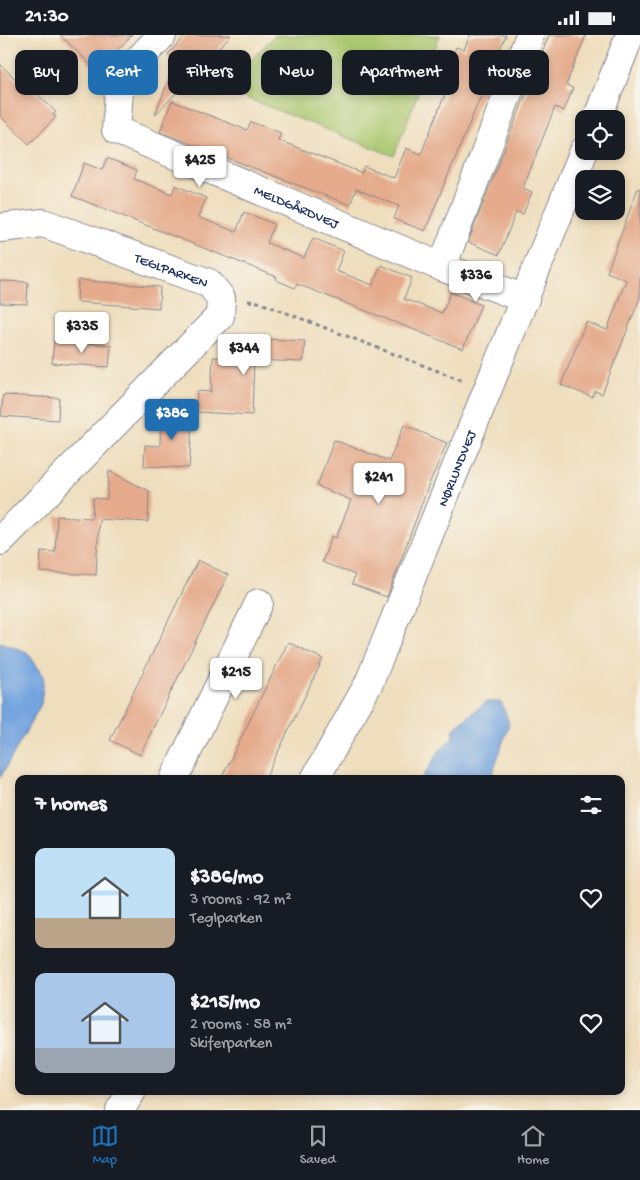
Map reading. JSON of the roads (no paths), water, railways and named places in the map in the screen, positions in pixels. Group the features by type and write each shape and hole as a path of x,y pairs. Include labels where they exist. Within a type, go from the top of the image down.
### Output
{"street":[{"name":"MELDGÅRDVEJ","path":"162,35 120,79 116,130 442,267 525,299"},
{"path":"442,267 530,35"},
{"path":"601,110 630,35"},
{"name":"NØRLUNDVEJ","path":"317,775 369,683 580,160"},
{"name":"TEGLPARKEN","path":"0,228 43,223 209,283 220,298 220,316 0,541"},
{"path":"176,775 260,603"},
{"path":"120,1110 129,1095"}],"water":[{"path":"0,642 27,652 44,676 41,704 0,778"},
{"path":"486,702 501,702 509,723 492,775 424,775 440,750 453,737 454,729"}]}
